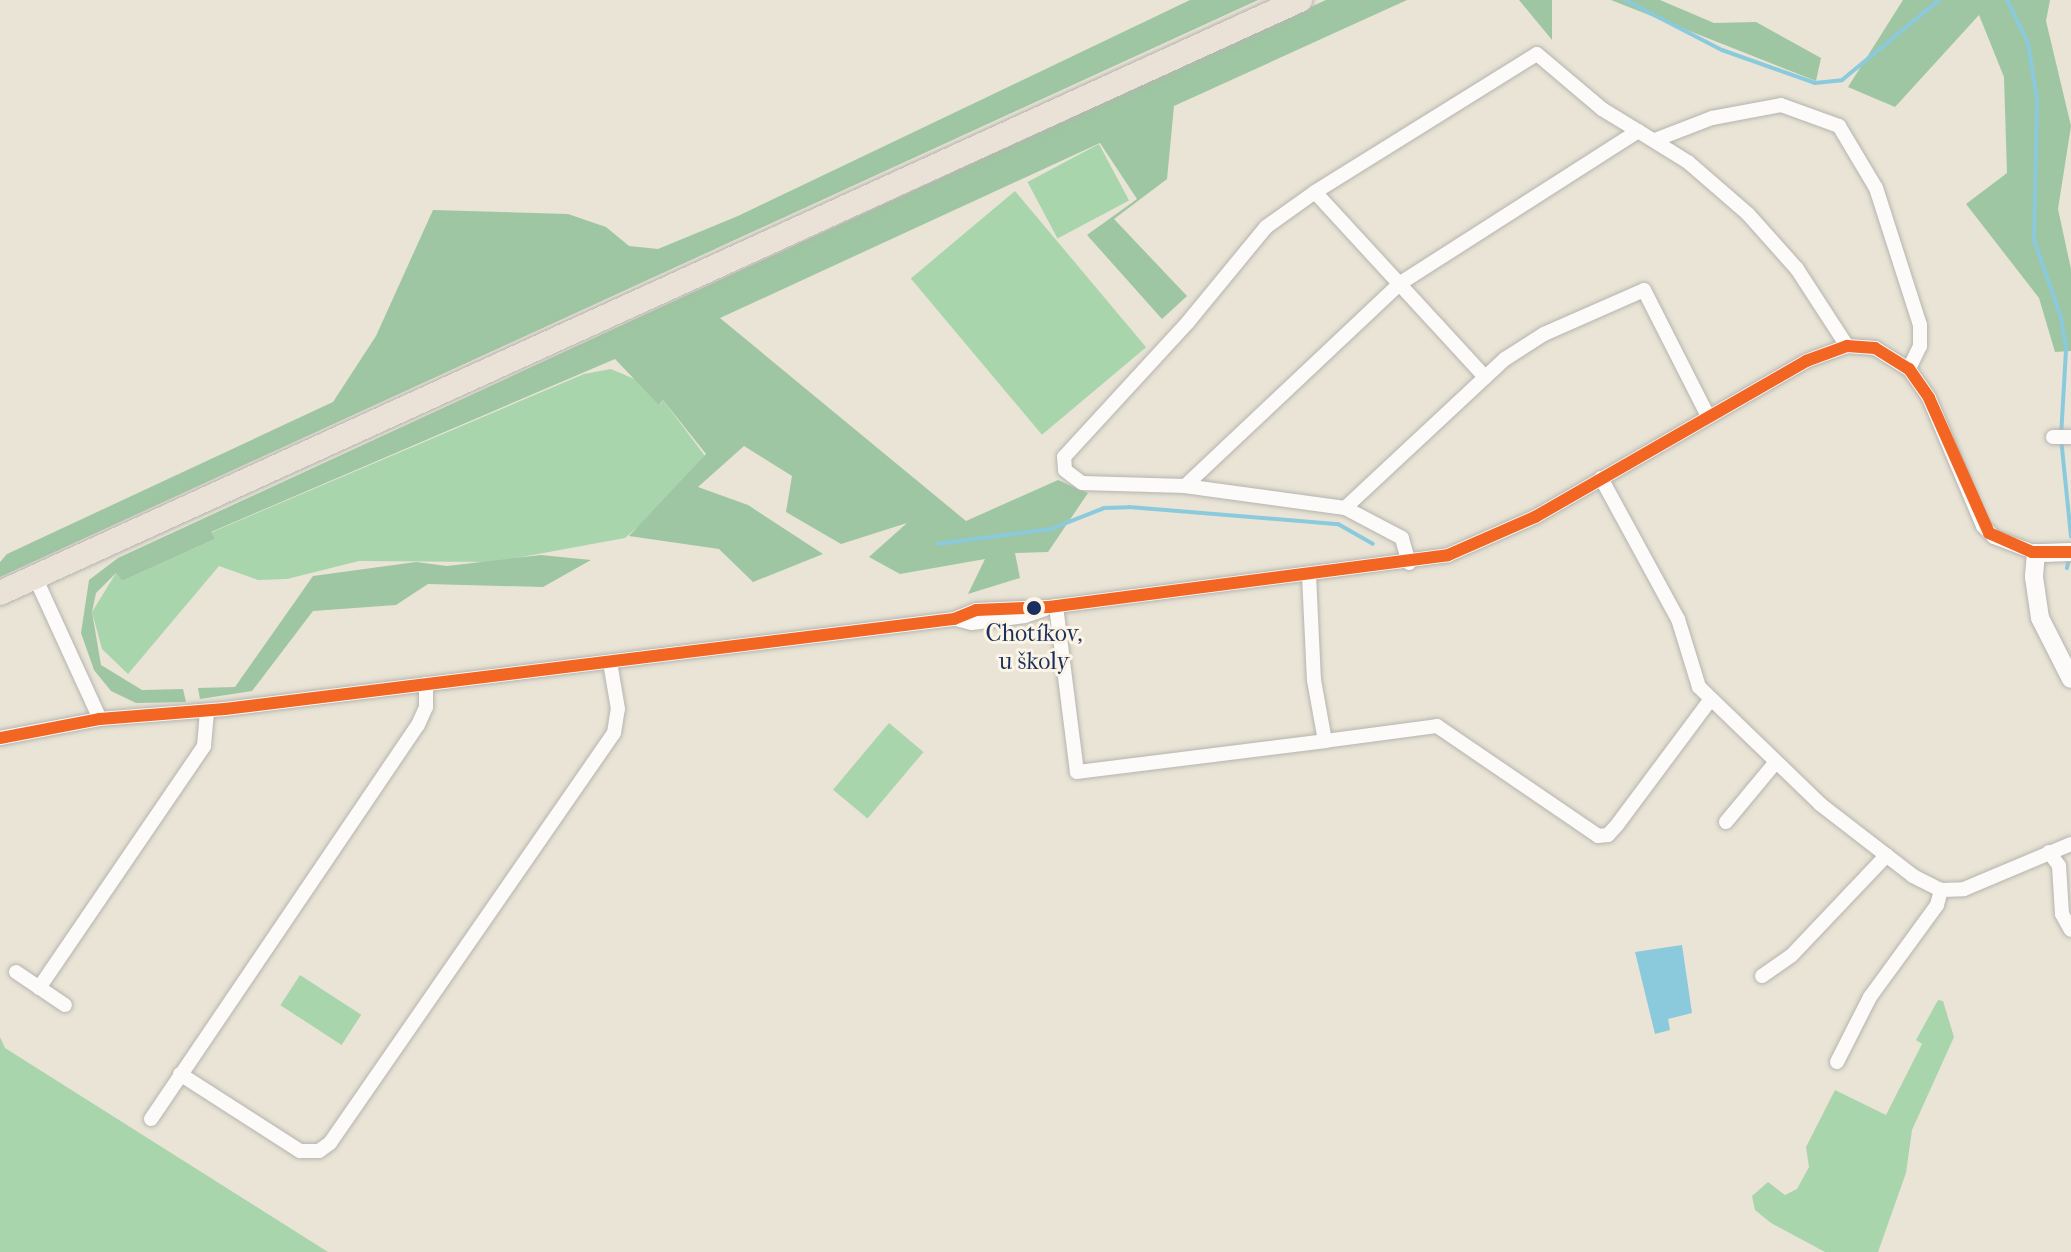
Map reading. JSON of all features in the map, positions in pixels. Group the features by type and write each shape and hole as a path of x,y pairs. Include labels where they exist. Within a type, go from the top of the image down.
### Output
{"main road":[{"path":"0,593 1300,0"}],"street":[{"path":"1409,563 1402,538 1345,508 1185,486 1082,483 1065,470 1064,457 1188,322 1266,227 1315,192 1537,54 1602,109 1688,162 1769,236 1847,346"},
{"path":"1655,140 1712,118 1781,105 1839,126 1876,188 1920,325 1920,346 1909,369"},
{"path":"1185,486 1399,284 1638,131"},
{"path":"1315,192 1485,377"},
{"path":"1345,508 1485,377 1544,334 1644,290 1708,416"},
{"path":"0,738 100,719 207,711 954,619 972,623 1025,616 1052,607 1409,563 1482,543 1806,361 1847,346 1875,348 1909,369 1929,398 1983,526 1994,537 2036,553 2064,553"},
{"path":"1601,478 1678,619 1694,679 1775,763 1887,855 1941,890 1964,889 2071,844"},
{"path":"2036,553 2036,605 2071,679"},
{"path":"1309,575 1314,680 1325,741"},
{"path":"35,577 100,719"},
{"path":"1052,607 1077,772 1437,726 1506,777 1603,836 1617,825 1711,699"},
{"path":"180,1074 300,1151 314,1152 330,1143 614,733 618,709 610,662"},
{"path":"151,1119 418,725 426,707 426,684"},
{"path":"39,988 204,746 207,711"},
{"path":"1726,822 1775,763"},
{"path":"2049,852 2059,866 2062,914 2071,930"},
{"path":"1762,976 1791,956 1887,855"},
{"path":"1837,1062 1870,997 1937,905 1941,890"},
{"path":"16,972 65,1005"}],"green space":[{"path":"1190,0 1258,0 0,577 0,562 7,554 333,402 376,336 433,210 568,214 606,227 629,246 658,249 738,216"},
{"path":"1326,0 1407,0 1174,106 1167,179 1114,219 1187,296 1162,319 1087,235 1137,199 1100,143 720,318 966,521 1058,480 1088,493 1048,552 1015,553 1020,578 968,594 985,559 900,574 869,557 907,523 841,544 786,512 792,476 744,446 698,487 748,505 823,554 753,582 719,549 629,536 706,454 663,400 659,405 615,359 211,532 215,539 122,581 116,573 96,593 92,612 101,665 142,690 183,689 186,702 136,703 111,691 94,670 81,633 89,580 118,558"},
{"path":"1519,0 1552,0 1552,40"},
{"path":"1611,0 1660,0 1714,23 1756,22 1821,58 1816,81"},
{"path":"1903,0 2050,0 2046,21 2071,126 2058,209 2071,269 2071,351 2055,352 2039,298 1966,204 2007,173 2004,77 1979,15 1895,107 1848,87"},
{"path":"1099,144 1129,201 1058,239 1027,182"},
{"path":"1015,191 1146,347 1042,435 911,278"},
{"path":"611,369 639,381 660,405 663,400 705,456 665,503 625,538 495,562 359,561 287,579 258,580 219,566 128,674 102,649 92,612 116,573 122,581 215,539 210,533 584,374"},
{"path":"541,555 591,560 543,587 428,584 396,605 313,611 252,691 200,699 198,688 235,687 313,576 416,562 447,566"},
{"path":"889,723 923,752 868,819 833,790"},
{"path":"300,975 361,1015 342,1045 280,1005"},
{"path":"1938,1000 1943,1001 1954,1037 1912,1130 1906,1173 1878,1252 1825,1252 1771,1223 1755,1210 1752,1196 1768,1182 1785,1195 1797,1189 1809,1167 1806,1147 1835,1090 1886,1115 1922,1044 1916,1040"},
{"path":"0,1037 5,1048 328,1252 0,1252"}],"water":[{"path":"1682,945 1692,1013 1668,1019 1670,1030 1655,1034 1635,952"}],"waterway":[{"path":"1625,0 1722,50 1815,83 1842,80 1939,0"},
{"path":"2007,0 2028,43 2037,100 2034,240 2061,317 2066,350 2061,438 2071,536"},
{"path":"937,544 1051,529 1104,508 1129,507 1338,524 1373,544"},
{"path":"2067,568 2069,558"}],"transit line":[{"path":"0,738 100,719 225,709 954,619 976,610 1049,607 1448,555 1535,517 1806,361 1847,346 1875,348 1909,369 1929,398 1989,533 2032,552 2071,552"}],"place":[{"name":"Chotíkov, u školy","path":"1034,608"}]}
